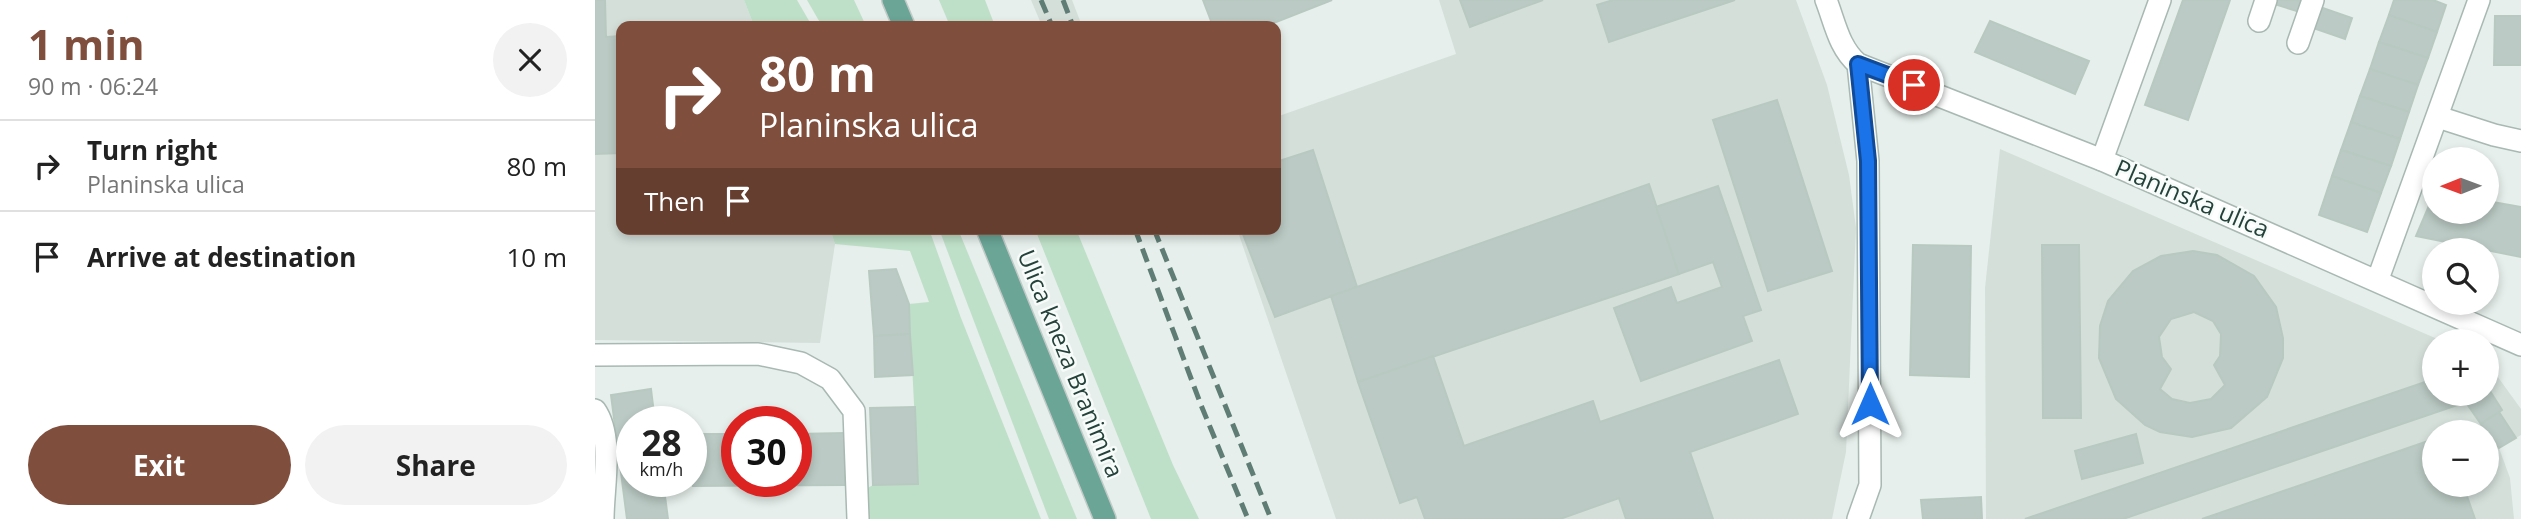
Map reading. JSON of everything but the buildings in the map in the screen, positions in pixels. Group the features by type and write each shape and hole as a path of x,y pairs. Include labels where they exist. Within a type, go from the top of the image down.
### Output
{"main road":[{"path":"893,0 902,21"},
{"name":"Ulica kneza Branimira","path":"989,235 1105,519"}],"street":[{"path":"1826,0 1842,44 1848,55 1858,64 1868,161 1870,485 1858,519"},
{"path":"2102,160 2160,0"},
{"path":"2259,21 2266,0"},
{"path":"2298,43 2313,0"},
{"path":"2378,279 2479,0"},
{"name":"Planinska ulica","path":"1858,64 2102,160 2378,279 2521,345"},
{"path":"2438,117 2521,141"},
{"path":"595,355 758,354 801,363 830,379 854,411 858,519"},
{"path":"595,410 602,420 605,443 603,519"}],"shaded area":[{"path":"595,0 744,0 752,21 616,21 616,235 832,235 835,244 820,343 595,340"},
{"path":"1031,0 1072,0 1080,21 1040,21"},
{"path":"1439,0 1796,0 1827,85 1849,175 1856,228 1846,452 1832,519 1336,519 1239,235 1281,235 1281,115 1456,54"},
{"path":"2000,149 2422,332 2422,406 2499,406 2499,379 2521,409 2521,435 2499,448 2510,478 2514,519 1986,519 1985,288"}],"green space":[{"path":"744,0 797,0 809,21 752,21"},
{"path":"807,0 854,0 864,21 819,21"},
{"path":"939,0 985,0 993,21 948,21"},
{"path":"832,235 931,235 961,318 1041,519 864,519 864,490 873,485 918,484 909,304 929,302 910,251 835,244"},
{"path":"941,235 960,235 1077,519 1049,519"},
{"path":"1037,235 1078,235 1173,465 1199,519 1151,519"}],"railway":[{"path":"1041,0 1050,21"},
{"path":"1063,0 1071,21"},
{"path":"1137,235 1201,405 1248,519"},
{"path":"1156,235 1271,519"}],"route":[{"path":"1870,404 1868,161 1858,64 1914,85"}]}
